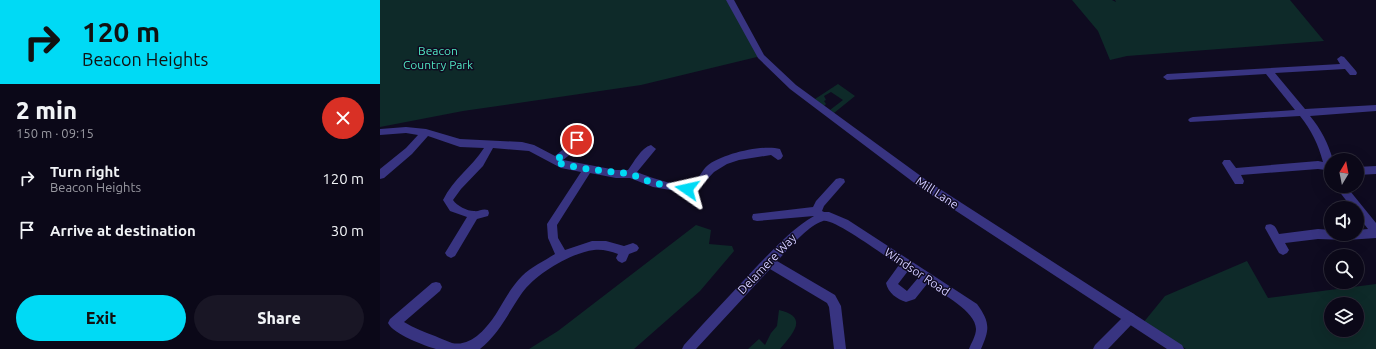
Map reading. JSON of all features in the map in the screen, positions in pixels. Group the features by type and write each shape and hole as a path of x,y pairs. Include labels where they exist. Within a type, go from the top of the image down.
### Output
{"street":[{"name":"Mill Lane","path":"730,0 761,56 792,87 925,186 1178,349"},
{"path":"1341,59 1354,72"},
{"path":"1167,77 1347,66"},
{"path":"1268,71 1321,137 1326,153"},
{"path":"1193,120 1303,113 1376,103"},
{"path":"380,132 406,130 426,132 460,143 522,146 531,148 564,165 631,174 653,183 687,189 698,185 710,169 719,163 749,155 771,151 779,152"},
{"path":"385,174 409,152 426,132"},
{"path":"555,161 574,146 581,136 587,133"},
{"path":"450,251 479,215 456,211 452,208 448,200 452,190 476,167 484,157 491,144"},
{"path":"631,174 640,160 652,149"},
{"path":"1227,163 1236,176 1318,165 1324,167"},
{"path":"562,256 553,238 552,224 588,169"},
{"path":"1364,171 1376,170"},
{"name":"Delamere Way","path":"688,349 769,262 819,214 820,204 840,182"},
{"path":"1345,193 1376,232"},
{"path":"757,217 819,214"},
{"name":"Windsor Road","path":"819,214 829,216 844,223 925,278 973,308 982,320 982,334 975,349"},
{"path":"1270,228 1284,250"},
{"path":"1277,239 1318,234 1347,235 1376,232"},
{"path":"464,349 483,340 492,330 506,306 527,278 562,256 596,244 606,245 626,252"},
{"path":"769,262 831,299 835,306 840,349"},
{"path":"906,265 892,284 892,288 899,294 906,297 911,295 925,278"},
{"path":"437,288 391,323 409,332 453,348 461,349"},
{"path":"1099,349 1130,318"}],"green space":[{"name":"Beacon Country Park","path":"380,0 730,0 761,56 641,85 463,111 380,127"},
{"path":"1072,0 1112,0 1116,2 1115,0 1290,0 1324,41 1127,56 1110,60 1098,31"},
{"path":"838,84 855,96 834,113 830,110 843,100 831,92 824,96 826,100 824,101 826,104 824,106 815,99"},
{"path":"696,225 711,230 709,244 732,246 734,251 700,291 634,349 529,349 558,331"},
{"path":"1247,261 1268,298 1337,289 1364,289 1364,286 1376,284 1376,349 1186,349 1143,323 1165,296"},
{"path":"779,310 788,313 794,317 796,321 796,326 789,338 780,349 748,349 759,339 765,345 771,333 777,326"}],"route":[{"path":"577,140 574,146 555,161 564,165 616,174 631,174 653,183 687,189"}]}
